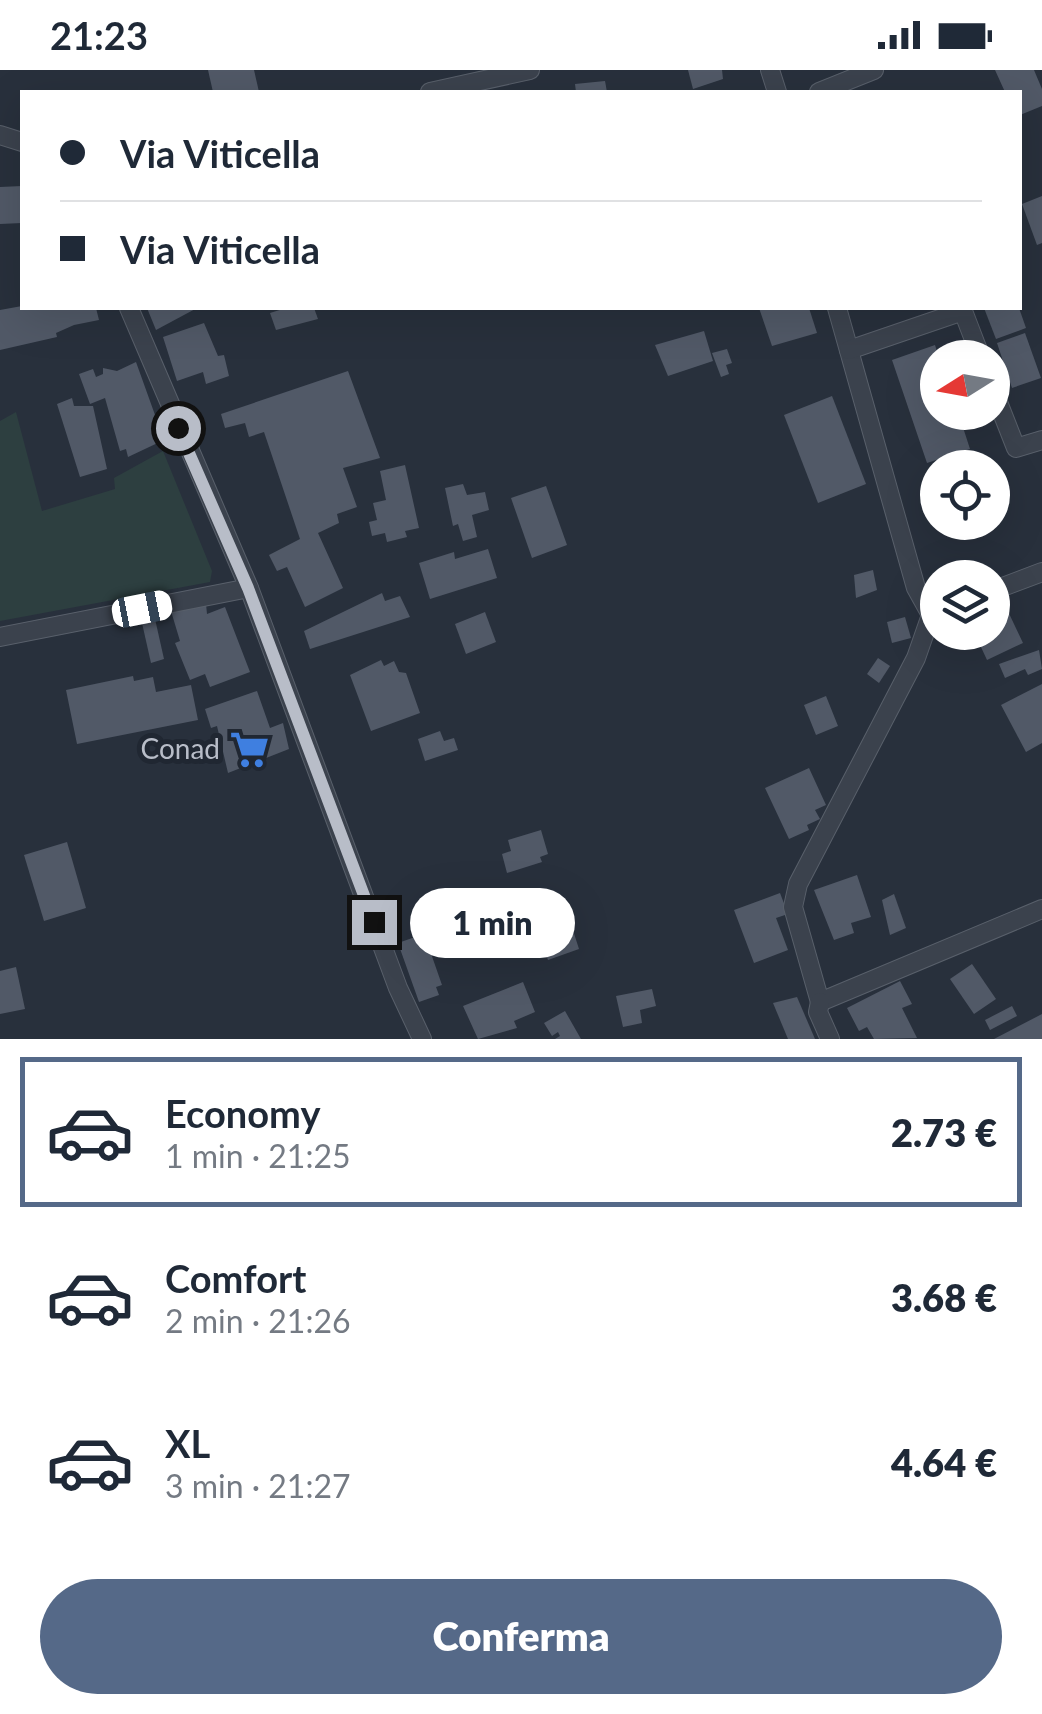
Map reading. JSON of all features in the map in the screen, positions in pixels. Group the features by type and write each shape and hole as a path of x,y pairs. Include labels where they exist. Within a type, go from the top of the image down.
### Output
{"street":[{"path":"439,90 530,70"},
{"path":"824,90 874,70"},
{"path":"130,310 248,588 398,988 422,1039"},
{"path":"838,310 920,594"},
{"path":"849,350 962,311 974,340"},
{"path":"1009,430 1016,448 1042,440"},
{"path":"1010,584 1042,572"},
{"path":"0,637 248,588"},
{"path":"830,1039 818,1012 820,1002 793,907 798,884 920,648"},
{"path":"820,1002 1042,909"}],"shaded area":[{"path":"16,412 42,511 115,489 114,478 163,451 212,571 210,582 0,621 0,421"}],"building":[{"path":"208,70 254,70 259,90 213,90"},
{"path":"688,70 722,70 723,79 693,89"},
{"path":"995,70 1034,70 1042,89 1042,106 1022,114 1022,90 1004,90"},
{"path":"605,81 607,90 576,90 575,84"},
{"path":"20,186 20,223 0,224 0,187"},
{"path":"1042,196 1042,243 1037,245 1022,204"},
{"path":"20,306 20,310 96,310 99,320 74,325 56,333 57,337 0,350 0,310"},
{"path":"148,310 193,310 156,330"},
{"path":"315,310 318,319 276,330 270,313"},
{"path":"760,310 810,310 817,333 772,346"},
{"path":"985,310 1020,310 1026,328 996,339"},
{"path":"204,323 218,356 224,355 229,376 206,384 203,372 177,381 163,337"},
{"path":"704,331 713,361 668,376 655,345"},
{"path":"1025,333 1041,378 1012,388 1010,340 1005,340"},
{"path":"727,349 732,363 726,365 729,374 721,377 712,353"},
{"path":"920,350 920,430 964,430 970,449 923,450 892,360"},
{"path":"136,362 164,440 128,457 126,449 120,451 105,398 90,404 79,374 93,369 96,377 103,374 103,368 117,371"},
{"path":"348,371 380,458 343,468 357,507 337,514 339,523 318,533 343,588 305,607 287,567 277,571 269,555 300,539 264,432 249,437 245,423 225,428 221,414"},
{"path":"832,396 866,484 818,503 784,415"},
{"path":"72,398 74,406 93,406 107,469 80,477 57,404"},
{"path":"405,465 419,528 405,531 407,537 387,542 385,533 372,536 369,522 377,520 373,503 386,500 380,471"},
{"path":"463,484 467,495 485,492 489,510 472,515 477,537 463,541 458,524 453,526 445,488"},
{"path":"546,486 567,545 532,558 511,498"},
{"path":"488,549 497,578 430,599 419,563 454,552 455,559"},
{"path":"873,570 877,590 856,598 854,575"},
{"path":"382,593 385,601 400,596 410,617 310,649 304,631"},
{"path":"206,604 207,614 225,607 250,672 210,687 205,674 190,680 175,643 180,641 171,611"},
{"path":"485,612 496,642 466,654 455,624"},
{"path":"1010,616 1023,643 1010,649"},
{"path":"905,617 911,638 892,643 887,622"},
{"path":"155,619 164,659 151,663 142,623"},
{"path":"982,650 1008,650 987,660"},
{"path":"1039,650 1042,669 1028,675 1025,669 1005,678 999,664"},
{"path":"878,658 890,666 879,683 867,674"},
{"path":"381,660 384,666 394,661 399,672 406,673 420,713 371,731 350,675"},
{"path":"133,676 134,681 153,677 156,692 191,685 198,720 77,744 66,690"},
{"path":"1042,684 1042,743 1026,752 1001,705"},
{"path":"257,691 270,728 283,723 289,749 228,773 217,726 211,728 205,709"},
{"path":"826,696 838,726 816,735 804,705"},
{"path":"440,731 444,741 454,738 458,750 425,761 418,739"},
{"path":"809,768 826,805 815,810 820,819 807,825 809,830 789,839 765,788"},
{"path":"541,830 548,854 540,857 542,862 507,873 502,854 511,851 508,840"},
{"path":"67,842 86,908 44,921 24,855"},
{"path":"857,875 871,917 851,923 854,933 834,940 814,890"},
{"path":"780,893 788,914 776,918 788,950 754,963 734,910"},
{"path":"894,894 906,928 890,935 882,900"},
{"path":"569,918 579,949 548,960 543,946 534,949 528,933"},
{"path":"418,936 421,944 427,942 442,985 436,987 439,995 419,1002 398,943"},
{"path":"972,964 996,999 974,1014 950,979"},
{"path":"16,967 25,1009 0,1014 0,971"},
{"path":"900,981 912,1004 902,1008 917,1038 874,1039 867,1027 859,1031 847,1008"},
{"path":"523,982 535,1012 514,1021 517,1028 478,1039 463,1006"},
{"path":"652,989 656,1006 640,1010 642,1023 623,1027 616,996"},
{"path":"797,997 815,1039 788,1039 773,1003"},
{"path":"1012,1006 1017,1016 990,1030 985,1020"},
{"path":"565,1011 581,1039 555,1039 560,1036 558,1032 552,1036 544,1023"},
{"path":"1042,1014 1042,1039 994,1039"}],"place":[{"name":"Conad","path":"250,749"}],"route":[{"path":"178,428 248,588 374,922"}]}
